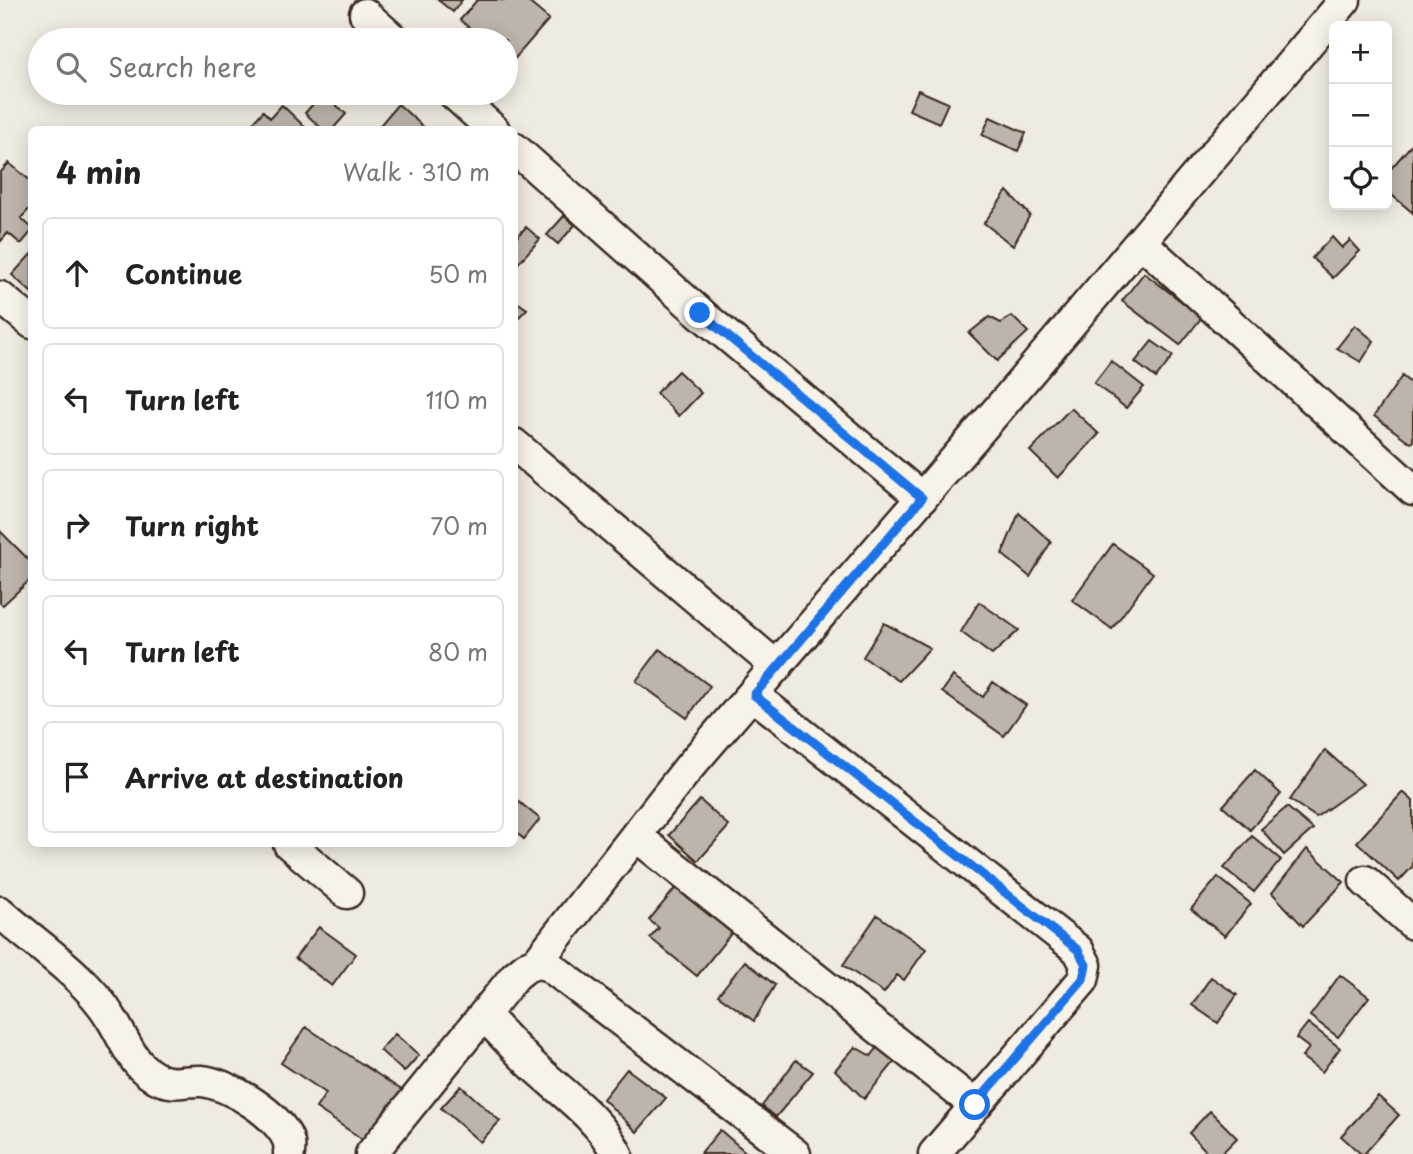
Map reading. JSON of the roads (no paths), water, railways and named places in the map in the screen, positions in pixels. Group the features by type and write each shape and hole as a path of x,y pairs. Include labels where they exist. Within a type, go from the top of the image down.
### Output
{"street":[{"path":"371,1154 515,976 536,963 690,766 754,695 1345,0"},
{"path":"365,14 381,28"},
{"path":"466,105 490,126"},
{"path":"518,152 700,313 922,498"},
{"path":"1141,242 1413,490"},
{"path":"0,297 28,320"},
{"path":"518,447 777,667"},
{"path":"754,695 1078,950 1086,965 1083,979 933,1154"},
{"path":"636,836 975,1105"},
{"path":"293,847 347,893"},
{"path":"1365,881 1413,923"},
{"path":"0,912 88,986 110,1016 134,1059 145,1071 171,1082 199,1081 216,1084 249,1100 268,1114 283,1132 289,1143 289,1154"},
{"path":"536,963 548,965 795,1154"},
{"path":"484,1015 529,1062 593,1121 610,1140 617,1154"}]}
